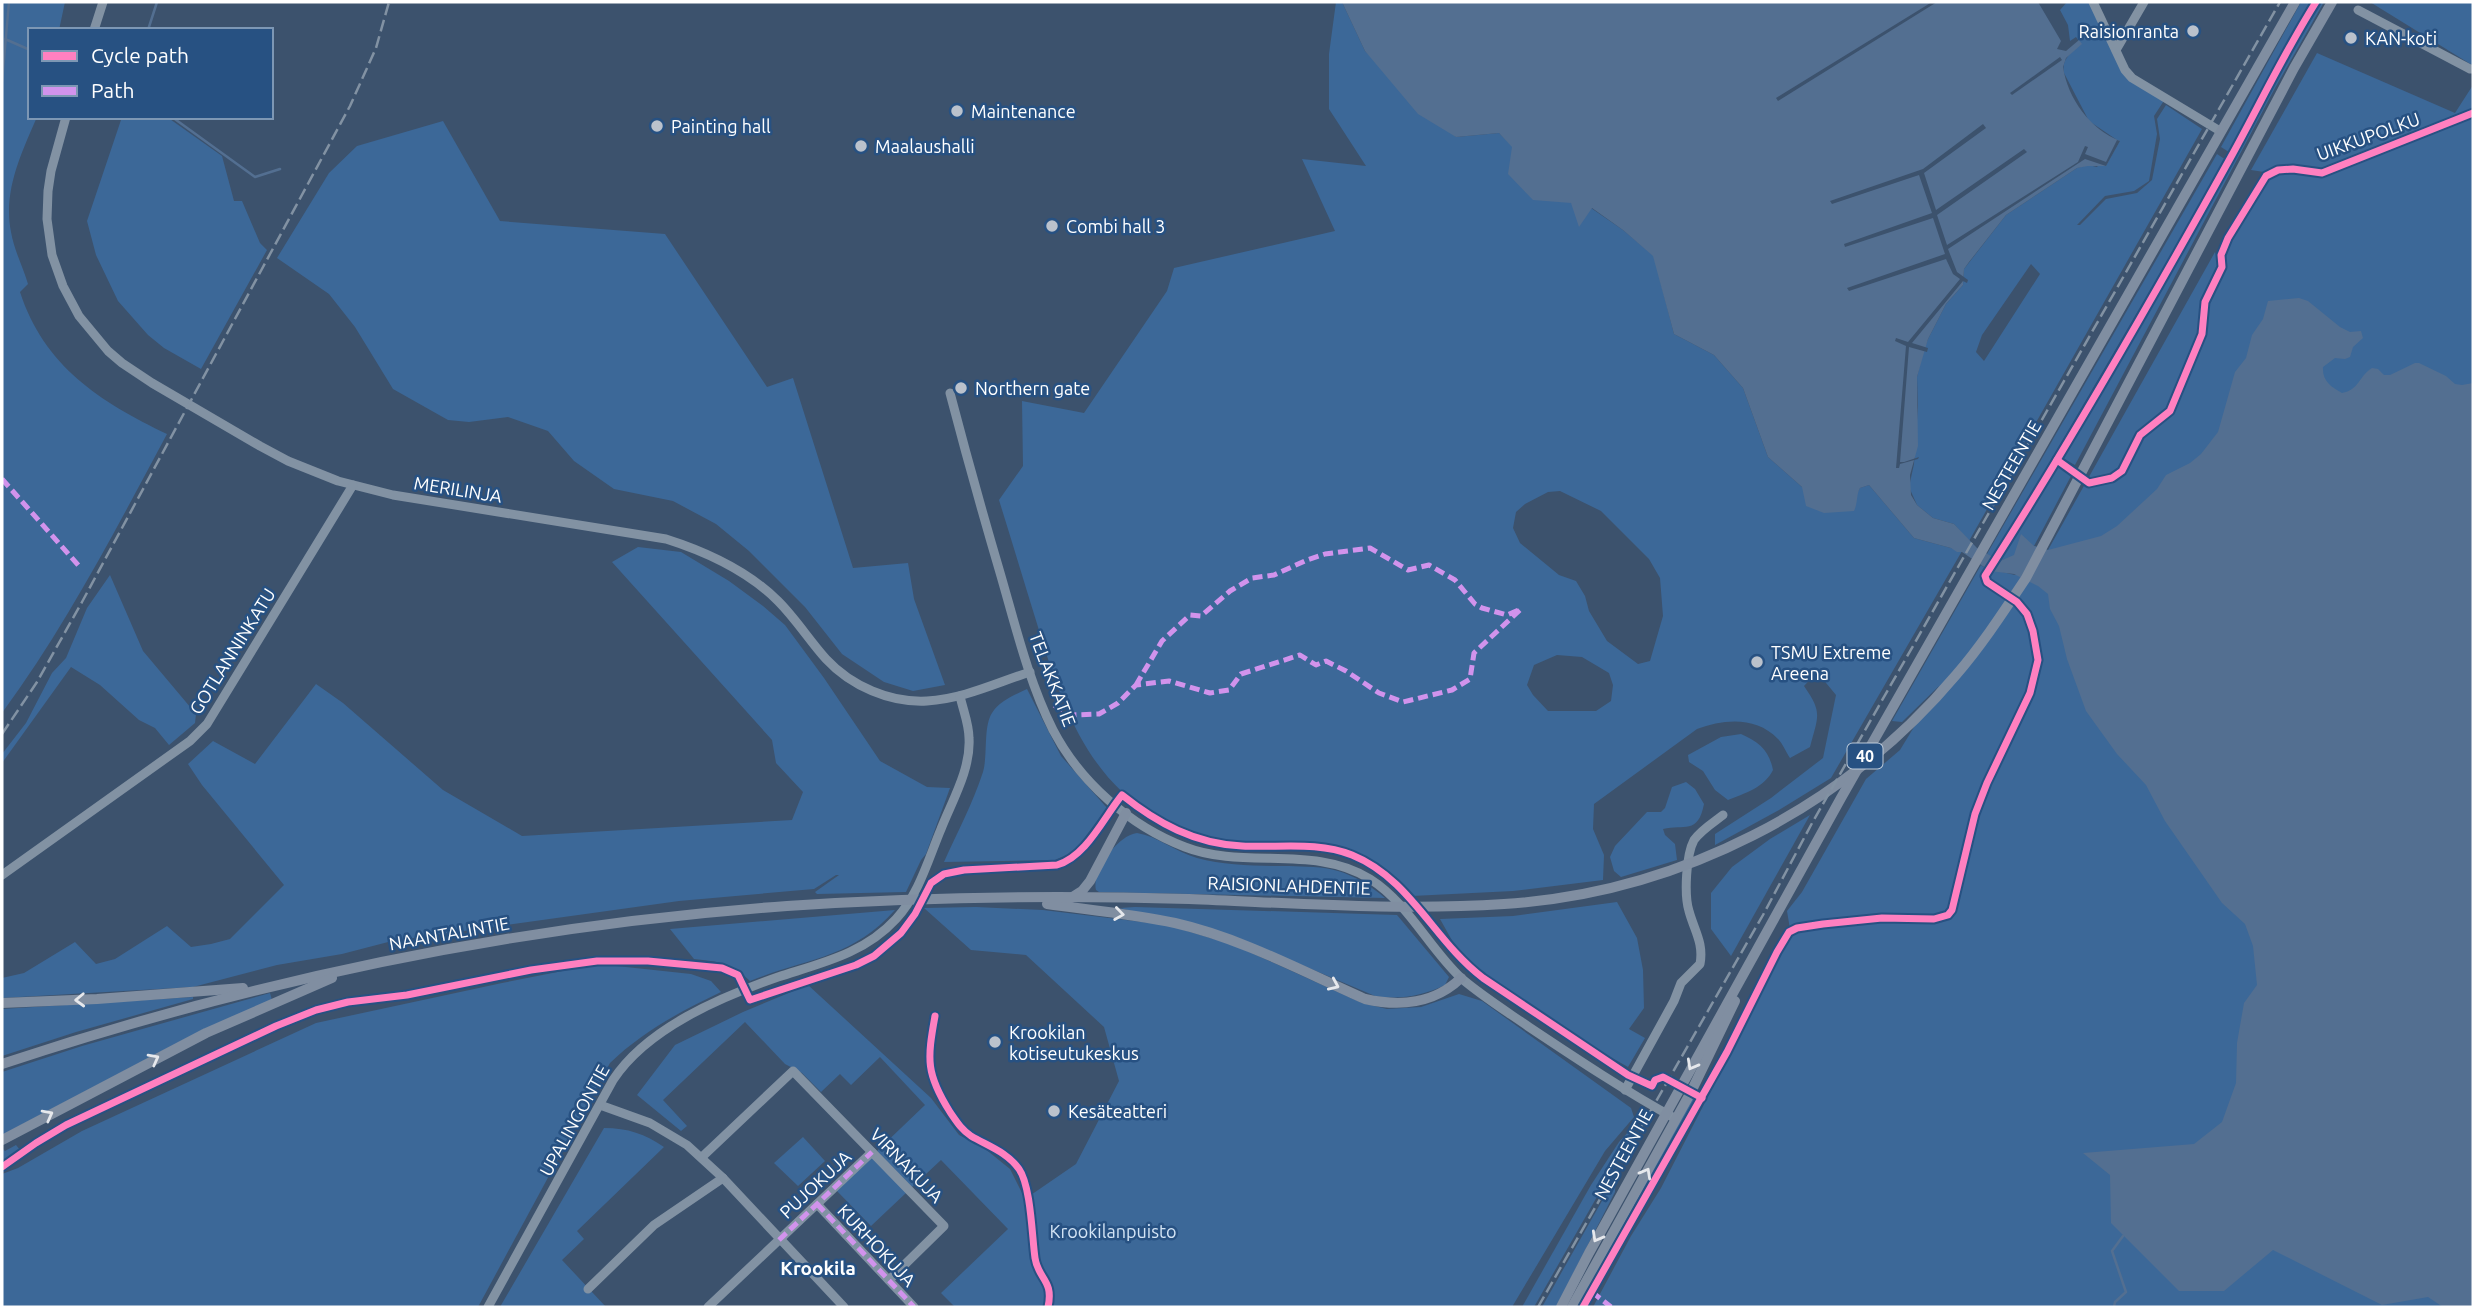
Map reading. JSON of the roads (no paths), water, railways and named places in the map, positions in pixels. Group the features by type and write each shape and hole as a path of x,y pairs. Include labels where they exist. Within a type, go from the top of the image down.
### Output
{"main road":[{"name":"NESTEENTIE","path":"1561,1307 1665,1113 1841,798 2295,2"},
{"name":"RAISIONLAHDENTIE","path":"914,900 1180,899 1361,905 1506,904 1559,898 1669,872 1757,834 1802,808 1855,771 1914,719 1957,674 2026,578 2294,68 2332,2"},
{"path":"1071,899 1090,881 1126,813"},
{"path":"1003,899 1177,923 1230,940 1365,999 1385,1003 1422,1001 1439,995 1461,978"},
{"name":"NAANTALINTIE","path":"2,1064 125,1025 271,986 461,948 604,926 789,906 914,900"},
{"name":"NESTEENTIE","path":"1572,1307 1716,1044 1760,947"},
{"path":"2,1140 217,1028 358,968"},
{"path":"2,1003 123,998 271,986"}],"street":[{"path":"95,28 103,2"},
{"path":"2093,2 2125,69 2139,84 2220,131"},
{"path":"2116,50 2144,2"},
{"path":"2358,10 2473,69"},
{"name":"MERILINJA","path":"65,119 51,171 47,219 52,255 63,286 89,330 122,363 188,405 288,461 353,485 393,495 611,529 687,545 721,561 761,587 777,600 827,660 859,685 884,695 927,701 960,696 1030,672"},
{"name":"TELAKKATIE","path":"950,393 1030,672 1054,731 1068,753 1114,805 1157,835 1186,848 1242,859 1320,861 1352,870 1368,878 1387,892 1461,978 1569,1054 1676,1119"},
{"name":"GOTLANNINKATU","path":"2,875 190,741 207,724 353,485"},
{"name":"UPALINGONTIE","path":"488,1307 622,1065 665,1030 745,989 854,951 873,940 896,919 922,878 967,761 970,739 960,696"},
{"path":"1625,1090 1674,1002 1681,983 1700,964 1702,945 1688,909 1686,896 1691,848 1700,833 1723,815"},
{"name":"VIRNAKUJA","path":"702,1157 793,1071 944,1226 889,1280"},
{"path":"600,1105 650,1123 675,1136 702,1157 844,1307"},
{"name":"PUJOKUJA","path":"708,1307 872,1152"},
{"path":"588,1289 654,1224 723,1178"},
{"name":"KURHOKUJA","path":"817,1204 914,1307"}],"waterway":[{"path":"2,82 9,2"},
{"path":"149,28 157,2"},
{"path":"5,39 28,49"},
{"path":"175,119 255,177 280,169"},
{"path":"2114,1307 2115,1302 2126,1292 2112,1251 2123,1236"}],"railway":[{"path":"2,734 37,682 82,602 350,106 376,48 389,2"},
{"path":"1538,1307 2280,2"}],"place":[{"name":"Raisionranta","path":"2193,31"},
{"name":"KAN-koti","path":"2351,38"},
{"name":"Maintenance","path":"957,111"},
{"name":"Painting hall","path":"657,126"},
{"name":"Maalaushalli","path":"861,146"},
{"name":"Combi hall 3","path":"1052,226"},
{"name":"Northern gate","path":"961,388"},
{"name":"TSMU Extreme Areena","path":"1757,662"},
{"name":"Krookilan kotiseutukeskus","path":"995,1042"},
{"name":"Kesäteatteri","path":"1054,1111"}],"district":[{"name":"Krookila","path":"818,1268"}],"park label":[{"name":"Krookilanpuisto","path":"1113,1231"}]}
